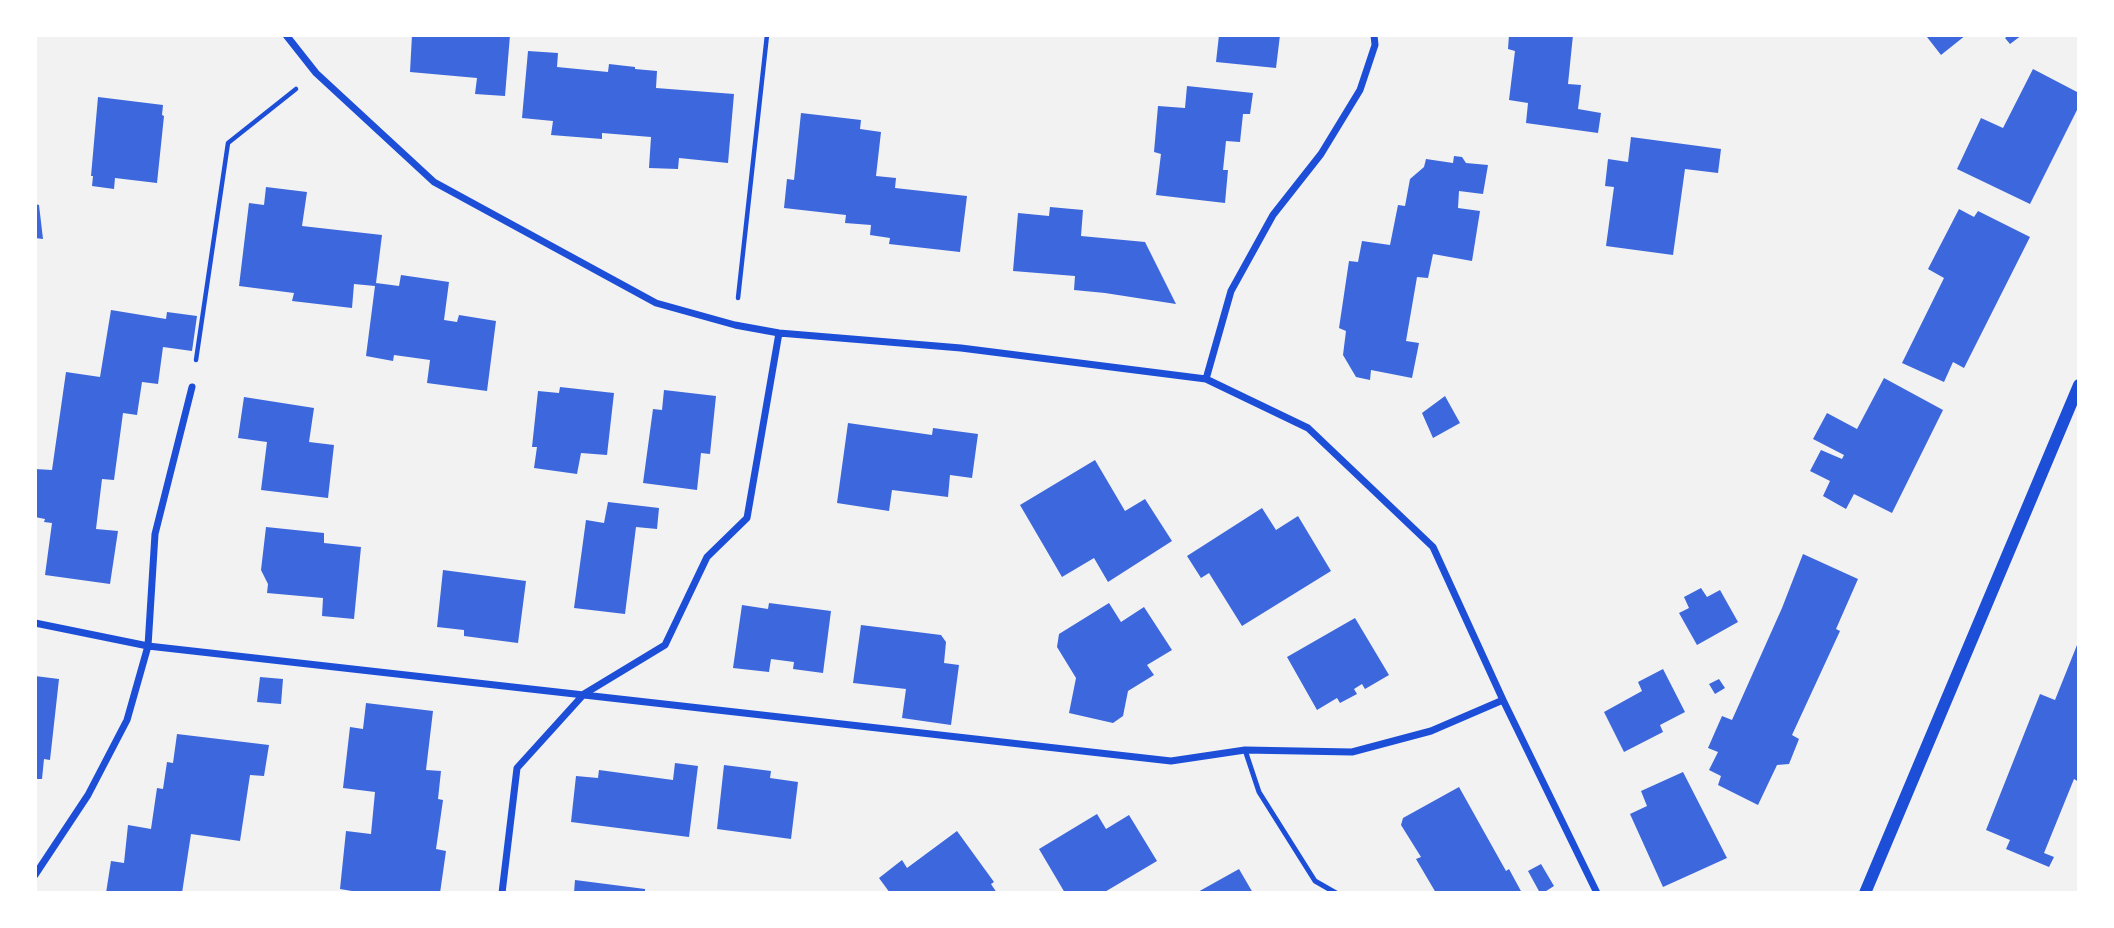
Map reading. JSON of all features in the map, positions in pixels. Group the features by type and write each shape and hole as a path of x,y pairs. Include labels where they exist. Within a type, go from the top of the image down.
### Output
{"street":[{"path":"286,35 316,73 434,182 656,303 735,325 779,332 961,348 1206,379 1308,428 1433,547 1503,700 1597,893"},
{"path":"1206,379 1231,291 1273,215 1321,154 1360,90 1375,45 1374,35"},
{"path":"502,893 517,768 584,694 665,645 707,556 747,518 779,332"},
{"path":"1866,893 2079,385"},
{"path":"35,875 88,795 127,720 148,646 155,534 192,387"},
{"path":"35,623 148,646 1171,761 1245,750 1352,751 1431,731 1503,700"}],"lane":[{"path":"1245,750 1259,792 1315,881 1336,893"}],"path":[{"path":"735,325 767,35"},
{"path":"192,387 228,143 316,73"}],"building":[{"path":"412,35 510,35 505,96 475,94 477,78 410,72"},
{"path":"1219,35 1280,35 1276,68 1216,62"},
{"path":"1509,35 1573,35 1568,84 1581,85 1578,109 1601,113 1598,133 1526,123 1528,103 1509,100 1515,51 1508,49"},
{"path":"1966,35 1941,55 1927,37"},
{"path":"2009,35 2022,35 2010,44 2005,38"},
{"path":"528,51 558,53 557,67 608,72 609,64 657,71 656,88 734,94 728,163 679,158 678,169 649,168 651,137 602,133 602,139 551,135 553,121 522,118"},
{"path":"2033,69 2079,93 2079,106 2030,204 1957,169 1981,118 2003,128"},
{"path":"1187,86 1253,93 1250,114 1243,114 1240,142 1226,141 1223,170 1228,170 1225,203 1156,195 1161,154 1154,152 1158,106 1185,108"},
{"path":"98,97 163,105 157,183 115,178 114,189 92,186"},
{"path":"801,113 861,120 860,129 881,132 876,176 896,178 895,188 967,196 960,252 889,244 890,238 870,235 871,225 845,223 846,215 784,208 787,179 794,180"},
{"path":"1631,137 1721,149 1718,173 1685,169 1673,255 1606,246 1614,187 1605,186 1608,159 1628,162"},
{"path":"1454,156 1462,157 1466,163 1488,165 1483,194 1459,191 1458,208 1480,211 1472,261 1433,254 1428,278 1417,277 1406,341 1419,343 1412,378 1371,370 1370,380 1356,377 1343,355 1346,331 1339,328 1349,261 1358,262 1362,241 1390,245 1398,205 1405,206 1410,179 1424,167 1426,159 1453,163"},
{"path":"266,187 307,192 302,226 382,235 376,283 399,286 401,275 449,282 444,320 457,322 459,315 496,321 487,391 427,383 430,360 394,355 393,361 366,356 375,286 354,284 352,308 292,301 294,293 239,286 249,203 264,205"},
{"path":"35,204 39,205 43,239 35,238"},
{"path":"1050,207 1083,210 1081,236 1145,242 1176,304 1074,290 1075,276 1013,271 1018,213 1049,216"},
{"path":"1959,209 1974,217 1978,211 2030,237 1964,368 1953,362 1944,382 1902,363 1944,278 1928,269"},
{"path":"111,310 166,319 167,312 197,316 192,351 163,347 158,384 142,382 137,415 123,413 114,480 102,479 96,529 118,531 110,584 45,575 52,523 35,517 35,469 52,470 66,372 100,377"},
{"path":"1884,378 1943,410 1892,513 1854,494 1846,509 1823,496 1830,481 1810,471 1821,450 1842,459 1844,455 1813,439 1827,413 1857,429"},
{"path":"560,387 614,393 607,455 581,453 577,474 534,468 537,447 532,447 538,391 559,393"},
{"path":"664,390 716,396 710,454 701,453 697,490 643,483 653,409 662,410"},
{"path":"1445,396 1460,423 1433,438 1422,413"},
{"path":"244,397 314,408 309,442 334,445 328,498 261,490 267,442 238,438"},
{"path":"848,423 932,435 933,428 978,434 972,478 950,475 948,497 892,490 889,511 837,503"},
{"path":"1095,460 1125,511 1145,499 1172,541 1108,582 1094,558 1062,577 1020,505"},
{"path":"608,502 659,508 657,529 636,527 625,614 574,608 586,520 604,523"},
{"path":"1262,508 1276,530 1298,516 1331,571 1242,626 1209,573 1201,578 1187,556"},
{"path":"266,527 324,533 324,543 361,547 354,619 322,616 323,598 267,593 268,584 261,570"},
{"path":"1803,554 1858,579 1836,629 1840,631 1792,735 1799,739 1789,764 1777,765 1758,805 1718,785 1721,776 1709,770 1718,752 1708,748 1722,716 1732,720"},
{"path":"443,570 526,581 518,643 464,636 464,630 437,627"},
{"path":"1701,588 1707,597 1720,590 1738,622 1697,645 1679,613 1689,608 1684,597"},
{"path":"769,603 831,611 823,673 793,669 794,662 771,659 769,672 733,668 742,605 768,609"},
{"path":"1109,603 1121,622 1144,607 1172,650 1147,665 1154,675 1128,691 1123,716 1113,723 1069,713 1076,678 1057,647 1059,634"},
{"path":"1355,618 1389,675 1365,689 1362,684 1354,689 1357,694 1340,703 1337,698 1317,710 1287,657"},
{"path":"861,625 941,635 946,642 944,663 959,665 951,725 902,718 906,689 853,683"},
{"path":"2079,640 2079,782 2074,779 2044,853 2054,857 2049,867 2006,849 2010,840 1986,830 2040,694 2055,700"},
{"path":"1663,669 1685,712 1660,725 1663,732 1624,752 1604,712 1642,691 1638,682"},
{"path":"35,676 59,679 50,760 44,759 42,779 35,779"},
{"path":"260,677 283,679 281,704 257,702"},
{"path":"1719,679 1725,688 1715,694 1709,684"},
{"path":"366,703 433,711 426,770 441,771 438,799 443,800 436,849 446,851 440,893 364,893 340,889 346,831 371,834 375,792 343,788 350,727 363,729"},
{"path":"177,734 269,745 264,776 250,775 240,841 191,834 182,893 106,893 111,861 124,863 128,825 151,829 157,788 163,789 167,762 173,763"},
{"path":"675,763 698,766 689,837 571,822 576,776 598,778 599,770 673,780"},
{"path":"724,765 771,771 770,778 798,782 791,839 717,829"},
{"path":"1683,772 1727,858 1663,887 1630,814 1647,806 1641,791"},
{"path":"1459,787 1506,871 1509,869 1522,893 1436,893 1416,859 1421,857 1401,825 1403,818"},
{"path":"1097,814 1106,829 1129,815 1157,861 1103,893 1065,893 1039,849"},
{"path":"957,831 994,882 991,884 997,893 890,893 879,878 902,860 907,868"},
{"path":"1541,864 1554,886 1543,893 1540,893 1528,871"},
{"path":"1239,869 1253,893 1196,893"},
{"path":"575,880 645,889 645,893 574,893"}]}
